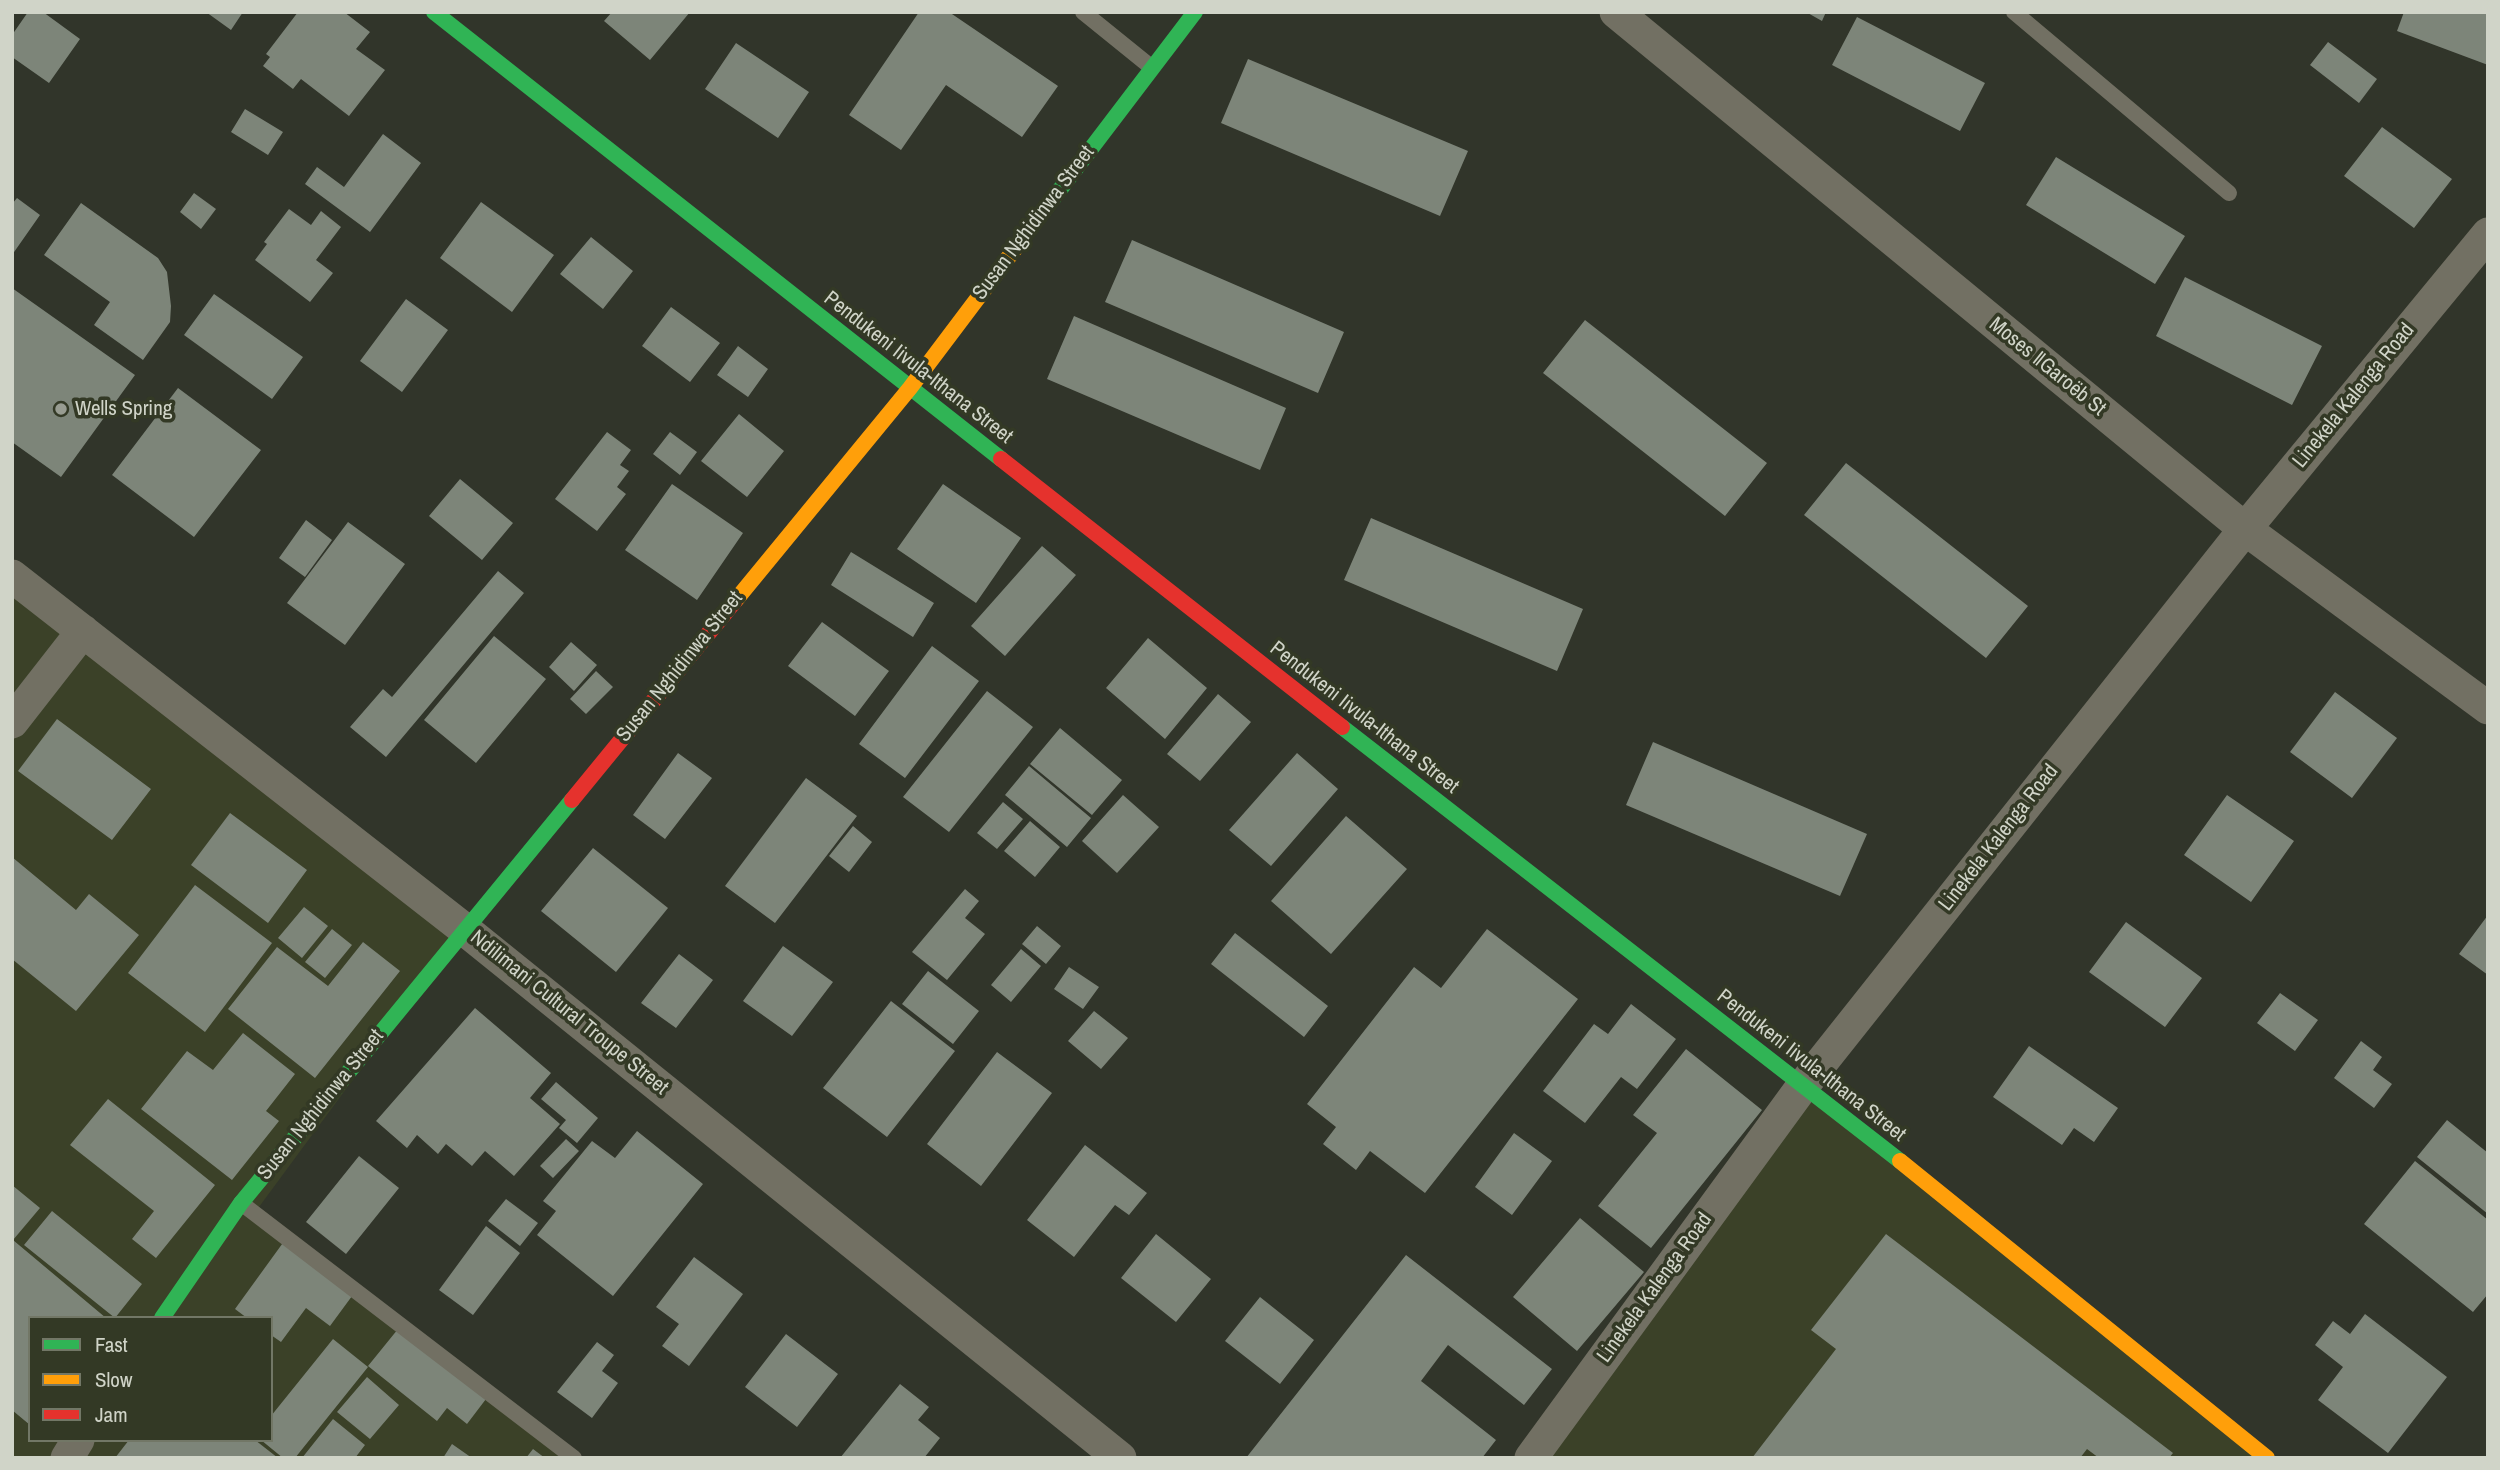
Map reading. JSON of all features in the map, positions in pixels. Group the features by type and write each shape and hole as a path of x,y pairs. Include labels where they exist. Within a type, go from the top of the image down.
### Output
{"street":[{"name":"Pendukeni Iivula-Ithana Street","path":"434,12 910,388 1891,1154 2267,1458"},
{"name":"Susan Nghidinwa Street","path":"163,1316 241,1203 910,388 1195,12"},
{"name":"Moses ǁGaroëb St","path":"1616,12 2245,529 2488,708"},
{"name":"Linekela Kalenga Road","path":"1531,1458 1802,1087 2245,529 2488,233"},
{"name":"Ndilimani Cultural Troupe Street","path":"12,576 464,929 1121,1458"},
{"path":"12,722 83,632"},
{"path":"66,1458 77,1442"}],"lane":[{"path":"1083,12 1152,67"},
{"path":"2014,12 2229,193"},
{"path":"241,1203 574,1458"}],"shaded area":[{"path":"12,576 464,929 259,1207 582,1458 12,1458"},
{"path":"1802,1087 2267,1458 1531,1458"}],"building":[{"path":"28,12 43,12 80,39 49,83 12,57 12,35"},
{"path":"206,12 243,12 231,30"},
{"path":"298,12 344,12 370,32 356,49 385,70 349,116 301,79 293,89 263,66 270,57 266,54"},
{"path":"612,12 690,12 650,60 604,21"},
{"path":"919,12 949,12 1058,86 1022,137 946,85 901,150 849,115"},
{"path":"1806,12 1826,12 1822,21"},
{"path":"2404,12 2488,12 2488,65 2397,31"},
{"path":"1857,17 1985,83 1960,131 1832,65"},
{"path":"2328,42 2377,79 2359,103 2310,65"},
{"path":"736,43 809,92 778,138 705,89"},
{"path":"1248,59 1468,151 1440,216 1221,123"},
{"path":"245,109 283,132 268,155 231,132"},
{"path":"2382,127 2452,179 2414,228 2344,176"},
{"path":"383,134 421,163 370,232 305,184 317,167 344,187"},
{"path":"2056,157 2185,236 2155,284 2026,205"},
{"path":"194,193 216,209 201,229 180,212"},
{"path":"17,198 40,215 12,255 12,204"},
{"path":"481,202 554,255 512,312 440,258"},
{"path":"81,203 158,258 167,272 170,322 143,360 94,325 110,302 44,255"},
{"path":"289,209 311,225 321,211 341,227 316,260 333,273 310,302 255,260 267,244 264,242"},
{"path":"591,237 633,271 603,309 560,274"},
{"path":"1132,240 1344,332 1318,393 1105,302"},
{"path":"2185,277 2322,346 2292,405 2156,336"},
{"name":"Wells Spring","path":"12,288 135,375 61,477 12,442"},
{"path":"214,294 303,357 272,399 184,335"},
{"path":"406,299 448,330 402,392 360,361"},
{"path":"671,307 720,343 690,382 642,346"},
{"path":"1074,316 1286,408 1260,470 1047,379"},
{"path":"1585,320 1767,463 1725,516 1543,373"},
{"path":"738,346 768,369 748,397 717,375"},
{"path":"178,388 261,450 194,537 112,475"},
{"path":"739,414 784,451 747,497 701,461"},
{"path":"607,432 631,450 620,465 629,471 617,487 626,494 597,531 555,499"},
{"path":"670,432 697,452 680,475 653,454"},
{"path":"1846,463 2028,606 1986,658 1804,515"},
{"path":"460,479 513,523 482,560 429,516"},
{"path":"672,484 743,533 697,600 625,550"},
{"path":"943,484 1021,538 976,603 897,549"},
{"path":"1371,518 1583,609 1557,671 1344,580"},
{"path":"306,520 332,540 305,577 279,558"},
{"path":"348,522 405,564 345,645 287,603"},
{"path":"1042,546 1076,575 1005,656 971,626"},
{"path":"851,552 934,603 913,637 831,585"},
{"path":"498,571 524,593 386,757 350,727 383,689 392,697"},
{"path":"822,622 889,671 855,716 788,666"},
{"path":"494,636 546,679 476,763 424,720"},
{"path":"1148,638 1207,688 1165,739 1106,688"},
{"path":"571,642 597,665 574,691 549,667"},
{"path":"932,646 979,681 905,778 859,744"},
{"path":"596,671 613,687 586,714 570,699"},
{"path":"987,691 1033,727 949,832 903,797"},
{"path":"2335,692 2397,738 2352,798 2290,752"},
{"path":"1218,694 1251,722 1200,781 1167,754"},
{"path":"57,719 151,789 112,840 18,771"},
{"path":"1060,728 1122,780 1092,815 1030,764"},
{"path":"1653,742 1867,834 1840,896 1626,805"},
{"path":"678,753 712,778 665,839 633,815"},
{"path":"1297,753 1338,789 1271,866 1229,830"},
{"path":"1029,766 1091,818 1067,847 1005,795"},
{"path":"806,778 857,816 775,923 725,886"},
{"path":"1123,795 1159,827 1117,873 1082,841"},
{"path":"2227,795 2294,841 2251,902 2184,855"},
{"path":"1003,802 1023,819 997,849 977,833"},
{"path":"230,813 307,870 268,923 191,865"},
{"path":"1346,816 1407,869 1331,954 1271,901"},
{"path":"1030,821 1060,847 1035,877 1004,851"},
{"path":"853,826 872,842 849,872 829,856"},
{"path":"593,848 668,908 616,972 541,911"},
{"path":"12,857 76,910 89,894 139,935 76,1011 12,959"},
{"path":"195,885 272,943 205,1032 128,973"},
{"path":"965,889 979,901 965,918 985,934 947,980 912,952"},
{"path":"304,907 328,926 302,958 278,938"},
{"path":"2488,915 2488,975 2459,954"},
{"path":"2126,922 2202,978 2165,1027 2089,972"},
{"path":"1037,926 1061,946 1046,964 1022,944"},
{"path":"332,929 352,945 325,978 305,962"},
{"path":"1487,929 1578,999 1425,1193 1370,1151 1356,1170 1323,1144 1336,1127 1307,1104 1414,967 1441,988"},
{"path":"1235,933 1328,1006 1304,1037 1211,964"},
{"path":"363,942 400,971 315,1078 228,1009 277,947 328,986"},
{"path":"783,946 833,982 792,1036 743,1001"},
{"path":"1021,949 1041,966 1011,1002 991,985"},
{"path":"679,954 713,980 676,1028 641,1003"},
{"path":"1069,967 1099,987 1083,1009 1054,989"},
{"path":"928,971 979,1011 953,1044 902,1004"},
{"path":"2280,993 2318,1020 2295,1051 2257,1023"},
{"path":"891,1001 955,1051 887,1137 823,1088"},
{"path":"1631,1004 1676,1039 1637,1089 1621,1077 1585,1123 1543,1091 1594,1024 1608,1034"},
{"path":"475,1008 551,1073 530,1098 560,1124 514,1176 485,1151 472,1166 446,1144 438,1154 417,1135 407,1148 376,1121"},
{"path":"1094,1011 1128,1038 1101,1069 1068,1041"},
{"path":"243,1033 295,1074 266,1111 279,1121 232,1180 141,1109 187,1051 213,1070"},
{"path":"2361,1041 2382,1057 2373,1070 2392,1084 2374,1108 2334,1078"},
{"path":"2029,1046 2118,1108 2094,1142 2074,1128 2062,1145 1993,1097"},
{"path":"1686,1049 1762,1110 1651,1248 1598,1206 1657,1133 1633,1115"},
{"path":"997,1052 1052,1093 981,1186 927,1144"},
{"path":"556,1082 598,1118 577,1143 559,1128 566,1120 541,1099"},
{"path":"108,1099 215,1185 156,1258 132,1239 154,1211 70,1145"},
{"path":"2447,1120 2488,1153 2488,1214 2417,1157"},
{"path":"637,1131 703,1184 613,1296 537,1235 556,1211 543,1201 592,1141 615,1158"},
{"path":"1514,1133 1552,1161 1512,1215 1475,1187"},
{"path":"566,1139 579,1151 553,1178 540,1166"},
{"path":"1085,1145 1147,1193 1129,1215 1115,1205 1074,1257 1027,1220"},
{"path":"359,1156 399,1188 346,1254 306,1222"},
{"path":"2415,1161 2488,1220 2488,1294 2473,1312 2364,1224"},
{"path":"12,1185 40,1208 13,1240 104,1316 28,1316 28,1423 12,1410"},
{"path":"506,1199 538,1223 520,1246 488,1221"},
{"path":"52,1211 142,1284 117,1316 113,1316 24,1245"},
{"path":"1580,1218 1644,1272 1577,1351 1513,1297"},
{"path":"486,1226 520,1253 473,1315 439,1290"},
{"path":"1156,1234 1211,1279 1176,1322 1121,1278"},
{"path":"1886,1234 2173,1453 2169,1458 2099,1458 2087,1449 2080,1458 1752,1458 1836,1349 1811,1330"},
{"path":"285,1240 355,1292 330,1326 306,1308 281,1342 273,1336 273,1316 244,1316 235,1309"},
{"path":"1406,1255 1552,1369 1524,1405 1448,1345 1421,1381 1496,1440 1482,1458 1246,1458"},
{"path":"694,1257 743,1294 689,1366 662,1346 679,1324 656,1307"},
{"path":"1260,1297 1314,1340 1280,1384 1225,1341"},
{"path":"2365,1314 2447,1377 2388,1453 2318,1400 2343,1367 2315,1345 2333,1321 2350,1334"},
{"path":"398,1329 486,1399 467,1424 447,1408 437,1421 368,1366"},
{"path":"786,1334 838,1374 797,1427 745,1387"},
{"path":"333,1339 368,1367 295,1458 283,1458 263,1442 273,1442 273,1414"},
{"path":"597,1342 614,1355 602,1371 618,1383 592,1418 557,1392"},
{"path":"367,1377 399,1405 370,1439 337,1412"},
{"path":"900,1384 929,1407 918,1420 940,1438 924,1458 840,1458"},
{"path":"333,1419 365,1445 355,1458 302,1458"},
{"path":"127,1442 258,1442 278,1458 115,1458"},
{"path":"452,1444 472,1458 443,1458"},
{"path":"533,1449 545,1458 526,1458"}],"traffic: fast":[{"path":"434,12 1001,459"},
{"path":"1017,246 1195,12"},
{"path":"1342,727 1900,1161"},
{"path":"163,1316 241,1203 572,800"}],"traffic: slow":[{"path":"735,601 910,388 1017,246"},
{"path":"1900,1161 2267,1458"}],"traffic: jam":[{"path":"1001,459 1342,727"},
{"path":"572,800 735,601"}],"place":[{"name":"Wells Spring","path":"61,409"}]}
